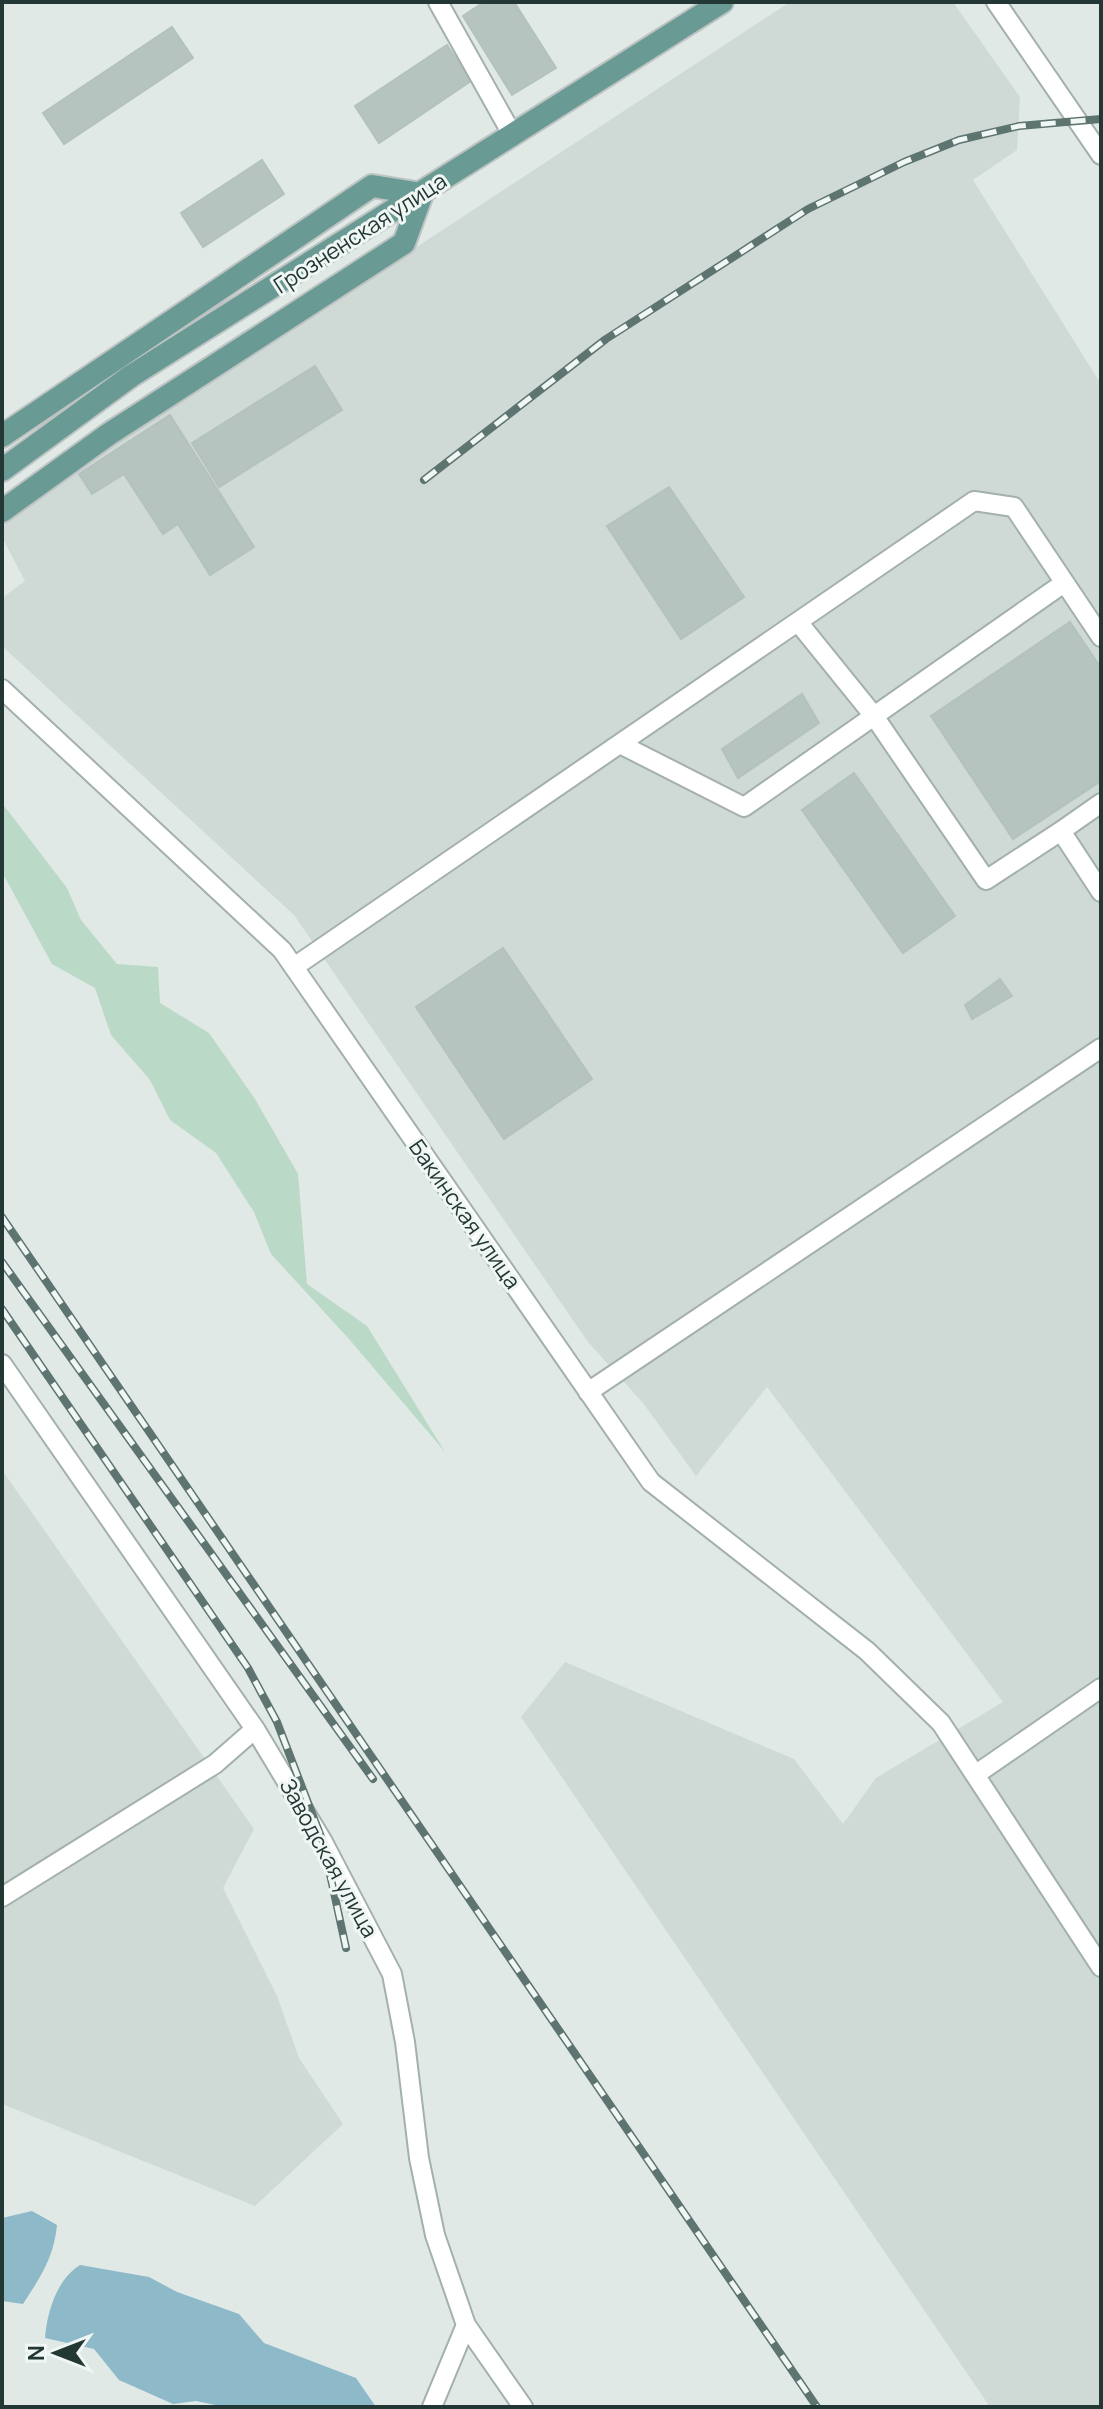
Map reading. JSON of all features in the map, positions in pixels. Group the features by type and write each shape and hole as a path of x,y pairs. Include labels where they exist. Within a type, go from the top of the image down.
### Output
{"main road":[{"name":"Грозненская улица","path":"2,470 131,376 722,2"},
{"path":"2,436 372,186 422,194 404,243 109,434 2,511"}],"street":[{"path":"438,2 512,134"},
{"path":"996,2 1101,155"},
{"path":"294,967 974,501 1014,507 1101,637"},
{"path":"620,744 744,807 1064,583"},
{"path":"798,622 874,716 986,880 1101,803"},
{"name":"Бакинская улица","path":"2,689 282,950 651,1482 867,1651 941,1723 1101,1967"},
{"path":"1061,831 1101,892"},
{"path":"588,1392 1101,1048"},
{"name":"Заводская улица","path":"2,1364 255,1729 323,1842 392,1974 405,2042 419,2158 435,2235 466,2325 523,2407"},
{"path":"975,1775 1101,1688"},
{"path":"2,1897 215,1764 255,1729"},
{"path":"432,2407 466,2325"}],"shaded area":[{"path":"790,2 953,2 1020,97 1017,150 973,180 1101,384 1101,2407 990,2407 521,1717 565,1662 794,1759 843,1824 876,1778 1003,1702 767,1387 696,1476 643,1403 588,1342 294,915 2,646 2,598 25,581 2,537 2,519"},
{"path":"2,1470 254,1829 223,1888 277,1996 299,2058 343,2124 255,2206 2,2104"}],"green space":[{"path":"2,803 67,888 81,920 117,964 158,967 160,1003 209,1033 255,1099 298,1174 307,1284 367,1326 445,1452 349,1339 271,1254 254,1212 216,1153 170,1120 150,1080 111,1035 95,988 52,964 2,872"}],"water":[{"path":"32,2211 57,2225 53,2247 23,2304 2,2301 2,2218"},
{"path":"80,2265 149,2277 177,2292 239,2314 264,2343 356,2378 376,2407 225,2407 196,2401 173,2404 119,2380 94,2349 45,2338 48,2318 59,2287"}],"building":[{"path":"484,2 514,2 556,68 512,95 463,16"},
{"path":"172,27 193,58 64,144 43,113"},
{"path":"447,45 471,81 379,143 355,106"},
{"path":"262,160 284,194 203,247 181,213"},
{"path":"315,366 342,410 219,487 192,443"},
{"path":"170,415 254,547 210,575 178,524 163,534 124,474 92,494 79,474"},
{"path":"669,487 744,597 681,639 607,526"},
{"path":"1070,622 1101,668 1101,781 1013,839 931,716"},
{"path":"802,694 819,723 738,778 722,749"},
{"path":"854,773 955,916 903,953 802,810"},
{"path":"503,948 592,1079 504,1139 416,1007"},
{"path":"1000,979 1012,996 972,1019 965,1005"}],"railway":[{"path":"424,480 606,339 808,209 904,162 959,140 1019,126 1101,119"},
{"path":"2,1217 817,2407"},
{"path":"2,1262 373,1779"},
{"path":"2,1309 248,1668 277,1722 323,1842 346,1948"}]}
